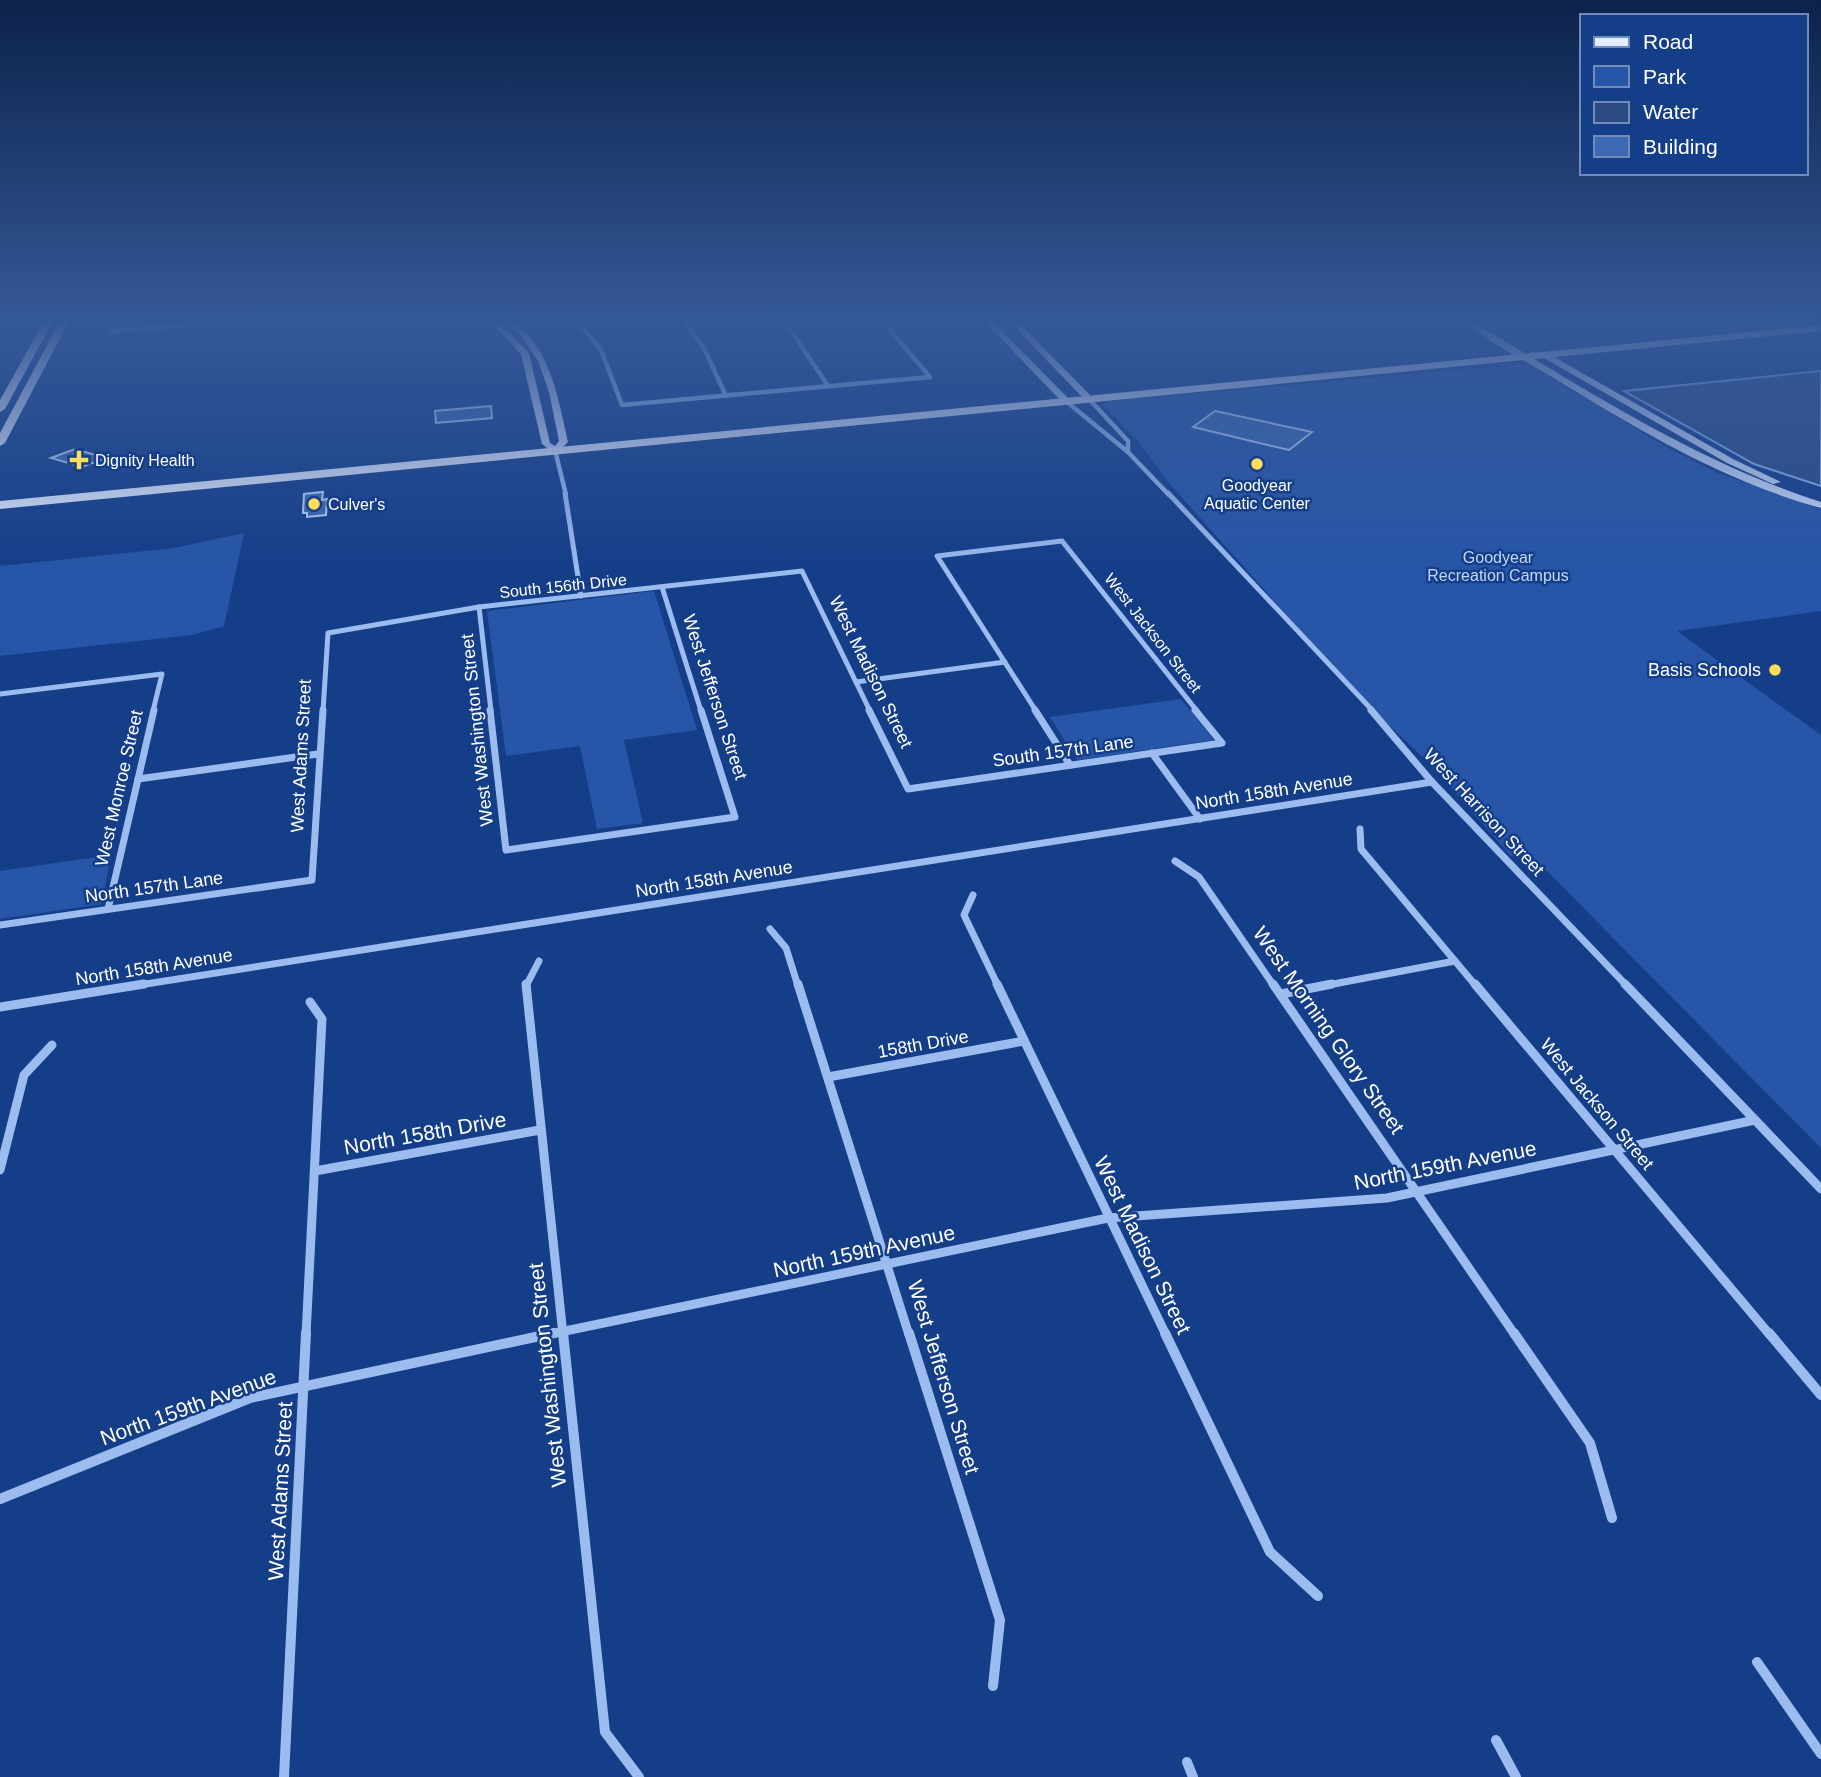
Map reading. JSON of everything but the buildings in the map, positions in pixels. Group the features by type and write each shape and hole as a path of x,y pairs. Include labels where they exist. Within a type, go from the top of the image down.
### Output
{"main road":[{"path":"0,443 20,406"},
{"path":"0,505 555,445 977,406"},
{"path":"0,496 265,475"}],"street":[{"path":"542,406 555,445 572,520 573,553 581,596"},
{"path":"550,406 555,445"},
{"name":"West Harrison Street","path":"1076,406 1117,446 1128,452 1307,637 1390,729 1432,782 1821,1189"},
{"name":"West Harrison Street","path":"1094,406 1128,441 1128,452"},
{"path":"1610,406 1690,453 1749,482 1821,505"},
{"path":"1633,406 1754,473 1821,496"},
{"path":"1690,453 1696,451 1696,442"},
{"name":"West Jackson Street","path":"1005,662 937,556 1062,541 1222,743"},
{"name":"South 156th Drive","path":"328,633 479,607 802,571"},
{"name":"West Madison Street","path":"802,571 908,789"},
{"name":"West Jefferson Street","path":"506,850 735,817 662,587"},
{"name":"West Washington Street","path":"479,607 506,850"},
{"name":"West Adams Street","path":"312,880 318,754 328,633"},
{"path":"856,682 1005,662 1070,765"},
{"name":"West Monroe Street","path":"0,694 162,674 108,909"},
{"name":"South 157th Lane","path":"908,789 1222,743"},
{"path":"138,779 318,754"},
{"path":"1152,754 1199,819"},
{"name":"North 158th Avenue","path":"0,1007 1432,782"},
{"name":"West Jackson Street","path":"1360,829 1361,849 1821,1395"},
{"name":"West Morning Glory Street","path":"1175,861 1199,877 1590,1443 1601,1472 1612,1518"},
{"name":"North 157th Lane","path":"1,926 312,880"},
{"name":"West Madison Street","path":"973,895 964,915 1270,1552 1318,1595"},
{"name":"West Jefferson Street","path":"770,929 786,948 1000,1620 993,1686"},
{"name":"West Washington Street","path":"539,961 526,984 561,1331 606,1732 639,1777"},
{"path":"1281,994 1455,961"},
{"name":"West Adams Street","path":"284,1777 322,1019 310,1002"},
{"name":"158th Drive","path":"828,1077 1024,1041"},
{"path":"0,1170 24,1074 52,1045"},
{"name":"North 159th Avenue","path":"0,1499 250,1398 305,1385 1108,1218 1197,1209 1354,1202 1418,1192 1755,1120"},
{"name":"North 158th Drive","path":"315,1171 540,1129"},
{"path":"1757,1662 1821,1754"},
{"path":"1496,1740 1516,1777"},
{"path":"1187,1762 1193,1777"}],"green space":[{"name":"Goodyear Recreation Campus","path":"1104,406 1598,406 1666,447 1718,473 1821,509 1821,611 1677,631 1821,735 1821,1148 1529,853 1511,856 1429,763 1375,712 1292,621 1169,483 1138,441"},
{"path":"244,533 224,626 192,635 0,656 0,566 174,548"},
{"path":"654,591 697,730 624,740 643,823 597,829 580,746 506,756 487,611"},
{"path":"1181,699 1214,740 1077,760 1050,717"},
{"path":"111,855 102,904 0,919 0,871"}],"water":[{"path":"1651,406 1821,406 1821,486 1754,464"}],"place":[{"name":"Dignity Health","path":"79,460"},
{"name":"Goodyear Aquatic Center","path":"1257,464"},
{"name":"Culver's","path":"314,504"},
{"name":"Basis Schools","path":"1775,670"}]}
